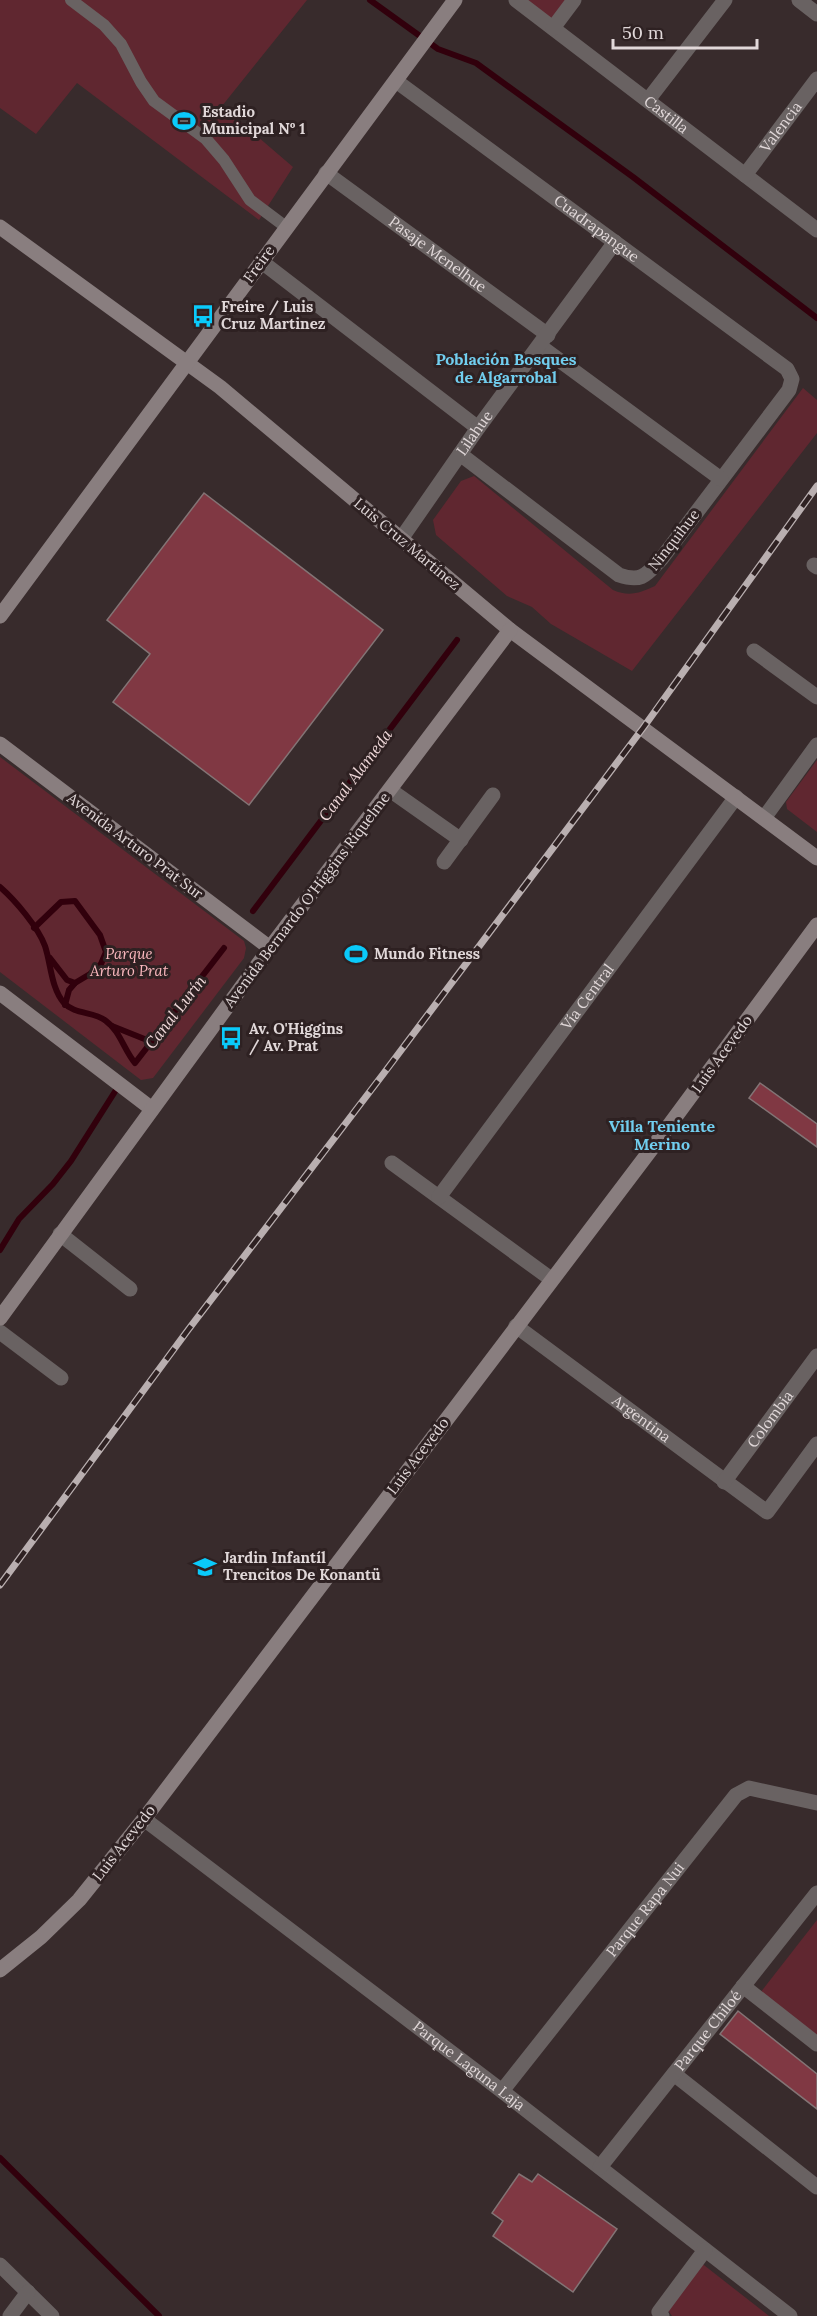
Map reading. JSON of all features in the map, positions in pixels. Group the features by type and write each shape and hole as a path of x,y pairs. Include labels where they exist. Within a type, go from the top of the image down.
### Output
{"main road":[{"name":"Freire","path":"0,616 455,0"},
{"name":"Luis Cruz Martínez","path":"0,227 220,387 510,630 817,858"},
{"name":"Avenida Bernardo O'Higgins Riquelme","path":"0,1317 270,948 510,630"},
{"name":"Avenida Arturo Prat Sur","path":"0,744 270,948"},
{"name":"Luis Acevedo","path":"0,1970 41,1937 79,1900 144,1819 662,1135 817,925"},
{"path":"0,993 153,1109"}],"street":[{"name":"Castilla","path":"516,0 817,230"},
{"path":"553,28 574,0"},
{"path":"648,100 724,0"},
{"path":"799,0 817,14"},
{"name":"Valencia","path":"745,175 817,79"},
{"name":"Cuadrapangue","path":"396,81 787,369 792,379"},
{"name":"Pasaje Menelhue","path":"326,173 721,479"},
{"name":"Lilahue","path":"401,539 478,428 615,242"},
{"path":"262,262 478,428"},
{"name":"Ninquihue","path":"460,454 619,574 638,578 647,575 789,390 792,379"},
{"path":"754,651 817,697"},
{"path":"764,818 817,745"},
{"path":"390,790 461,840"},
{"path":"444,862 493,795"},
{"name":"Vía Central","path":"439,1197 736,797"},
{"path":"392,1163 551,1279"},
{"path":"60,1234 130,1288"},
{"name":"Argentina","path":"516,1326 767,1512 817,1444"},
{"path":"0,1332 61,1378"},
{"name":"Colombia","path":"724,1482 817,1356"},
{"name":"Parque Rapa Nui","path":"502,2091 736,1795 749,1788 817,1803"},
{"name":"Parque Laguna Laja","path":"144,1819 502,2091 790,2316"},
{"name":"Parque Chiloé","path":"600,2167 815,1898"},
{"path":"743,1986 817,2044"},
{"path":"674,2074 817,2187"},
{"path":"662,2316 659,2312 662,2307 705,2250"},
{"path":"0,2265 52,2316"},
{"path":"10,2316 28,2292"}],"lane":[{"path":"71,0 104,25 121,44 141,82 154,100 206,139 224,160 250,200 286,227"}],"green space":[{"name":"Estadio Municipal Nº 1","path":"0,0 307,0 222,106 293,167 259,220 77,83 36,134 0,108"},
{"path":"524,0 567,0 551,21"},
{"path":"803,388 817,400 817,433 632,671 551,624 532,607 507,596 436,535 433,520 461,481 474,476 613,590 629,594 644,591 655,586"},
{"name":"Parque Arturo Prat","path":"0,757 244,941 246,948 244,958 153,1078 141,1080 0,972"},
{"path":"817,760 817,832 787,809 786,802"},
{"path":"817,1920 817,2037 760,1993"},
{"path":"700,2262 769,2316 672,2316 667,2309"}],"building":[{"path":"204,493 383,630 249,805 113,702 150,654 107,620"},
{"path":"760,1083 817,1124 817,1147 749,1098"},
{"path":"738,2011 817,2074 817,2109 720,2034"},
{"path":"519,2174 532,2182 538,2174 617,2229 573,2292 493,2236 503,2221 492,2213"}],"waterway":[{"path":"370,0 438,49 476,63 633,177 817,318"},
{"name":"Canal Alameda","path":"253,911 457,640"},
{"name":"Canal Lurín","path":"0,887 26,914 42,939 56,990 64,1003 68,1007 101,1018 111,1025 135,1063 224,948"},
{"path":"34,928 61,902 75,901 100,935 106,952 101,964 75,983 69,990 65,1005"},
{"path":"50,958 67,980 75,983"},
{"name":"Canal Alameda","path":"112,1026 152,1042"},
{"name":"Canal Lurín","path":"0,1250 19,1219 53,1184 71,1161 116,1090"},
{"path":"0,2158 159,2316"}],"railway":[{"path":"0,1585 188,1330 643,728 817,486"}],"place":[{"name":"Estadio Municipal Nº 1","path":"184,121"},
{"name":"Freire / Luis Cruz Martinez","path":"203,316"},
{"name":"Mundo Fitness","path":"356,954"},
{"name":"Av. O'Higgins / Av. Prat","path":"231,1038"},
{"name":"Jardin Infantíl Trencitos De Konantü","path":"205,1567"}],"district":[{"name":"Población Bosques de Algarrobal","path":"506,368"},
{"name":"Villa Teniente Merino","path":"662,1135"}]}
